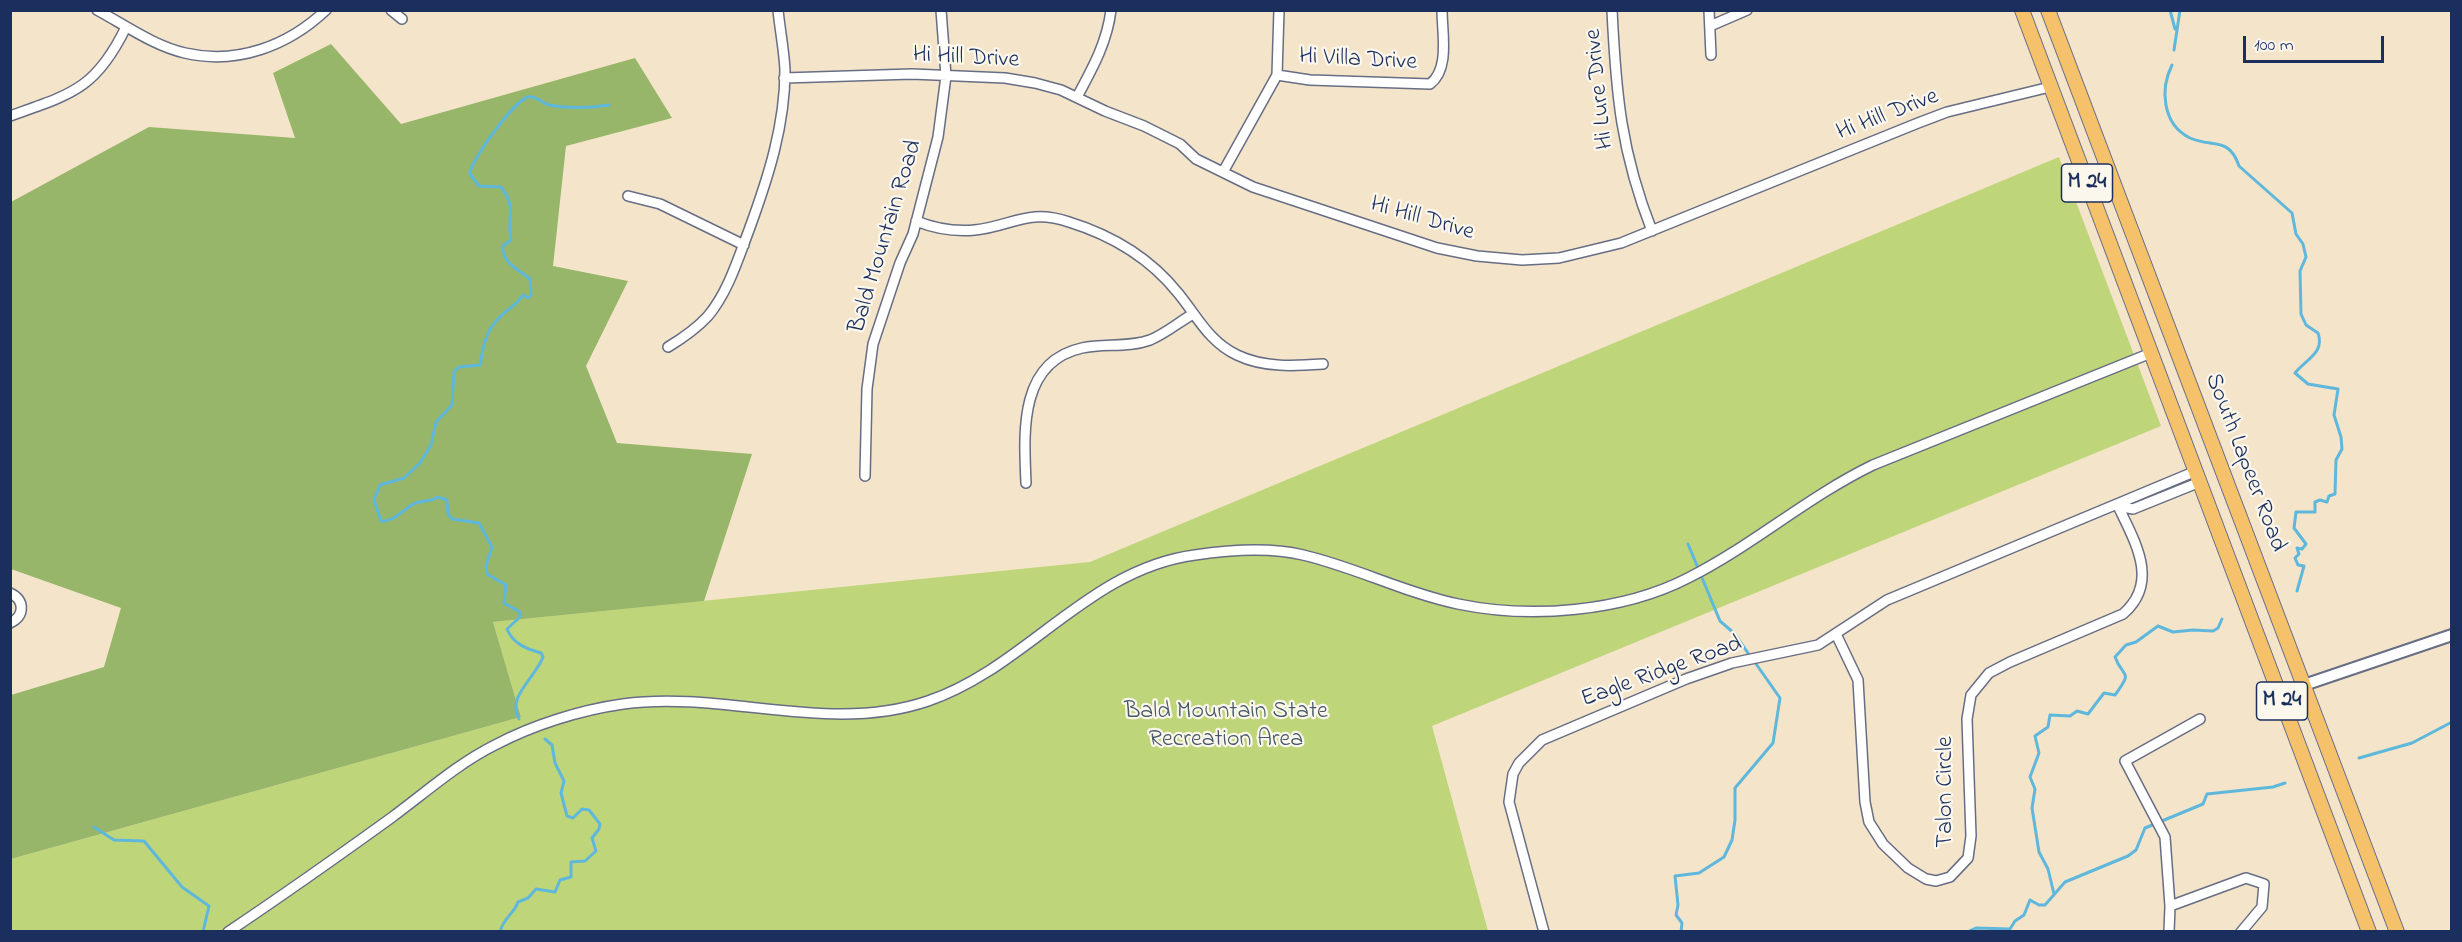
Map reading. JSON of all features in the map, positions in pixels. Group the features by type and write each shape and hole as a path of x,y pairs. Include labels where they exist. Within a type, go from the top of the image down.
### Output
{"main road":[{"name":"South Lapeer Road","path":"2022,10 2369,932"},
{"name":"South Lapeer Road","path":"2048,10 2397,932"},
{"path":"2163,386 2178,391 2190,384"},
{"path":"2198,477 2211,465 2222,469"}],"street":[{"path":"97,10 126,27 183,53 215,57 259,52 282,42 313,22 326,10"},
{"path":"391,10 402,19"},
{"path":"668,347 692,331 709,314 732,273 744,245 777,144 784,78 778,10"},
{"name":"Bald Mountain Road","path":"865,476 867,389 873,344 916,221 938,137 946,76 941,10"},
{"path":"1077,97 1100,54 1109,30 1112,10"},
{"path":"1222,172 1277,75 1280,48 1279,10"},
{"name":"Hi Villa Drive","path":"1277,75 1310,80 1430,84 1438,78 1442,64 1442,10"},
{"name":"Hi Lure Drive","path":"1612,10 1616,88 1622,131 1635,184 1652,231"},
{"path":"1709,10 1711,55"},
{"path":"1710,26 1747,10"},
{"path":"10,116 66,97 84,85 104,67 126,27"},
{"name":"Hi Hill Drive","path":"784,78 844,75 946,76 1017,80 1061,90 1153,130 1180,144 1196,159 1253,187 1437,248 1477,256 1522,260 1559,258 1593,252 1652,231 1947,112 2050,87"},
{"path":"628,196 660,204 744,245"},
{"path":"916,221 934,228 958,231 977,230 1029,217 1068,221 1106,236 1148,262 1179,294 1208,334 1237,355 1285,366 1323,364"},
{"path":"1026,483 1024,420 1029,398 1044,372 1066,354 1078,349 1129,345 1153,339 1193,314"},
{"path":"228,932 396,815 449,774 494,745 540,726 592,710 627,703 704,701 828,716 897,710 933,700 983,675 1111,583 1146,568 1190,555 1244,550 1301,554 1438,599 1512,611 1563,611 1624,599 1685,580 1840,481 1872,465 2151,353"},
{"name":"Eagle Ridge Road","path":"1544,932 1509,802 1513,774 1529,750 1557,733 1686,679 1732,663 1804,649 1836,634 1887,600 1911,589 2118,506 2198,477"},
{"name":"Talon Circle","path":"1836,634 1858,680 1864,801 1875,834 1895,857 1919,876 1936,881 1950,877 1968,858 1971,836 1967,718 1971,695 1989,673 2123,614 2139,596 2144,579 2142,567 2118,506"},
{"path":"10,593 20,600 22,609 18,617 10,623"},
{"path":"2304,685 2451,635"},
{"path":"2169,932 2170,906 2164,837 2125,761 2200,719"},
{"path":"2170,906 2246,878 2264,884 2262,907 2241,932"}],"green space":[{"path":"331,44 401,124 635,58 672,118 566,146 553,266 628,281 586,366 617,443 752,454 704,601 493,622 521,717 11,859 11,695 104,667 121,608 11,569 11,202 149,127 295,138 273,73"},
{"name":"Bald Mountain State Recreation Area","path":"2059,157 2161,426 1432,726 1488,931 11,932 11,859 521,717 493,622 1090,562"}],"waterway":[{"path":"2170,10 2175,29"},
{"path":"2174,50 2180,10"},
{"path":"2172,65 2168,74 2165,95 2169,115 2174,124 2190,138 2219,144 2230,150 2239,166 2292,213 2296,234 2303,244 2306,257 2300,271 2301,314 2306,325 2318,333 2319,340 2317,351 2295,373 2308,384 2338,389 2334,415 2342,449 2336,460 2335,494 2329,496 2327,502 2320,500 2315,502 2315,512 2296,512 2294,528 2306,544 2302,549 2297,548 2299,554 2295,558 2298,565 2304,566 2297,591"},
{"path":"519,719 516,711 519,695 543,657 541,653 526,648 513,639 507,629 520,617 520,612 504,603 506,585 487,574 486,566 492,547 479,523 452,519 448,514 447,500 438,497 414,504 392,519 381,521 374,500 380,485 404,478 420,463 431,445 436,422 452,405 454,372 459,367 480,365 491,328 523,295 528,298 531,295 530,279 512,265 503,252 503,246 511,240 509,201 501,187 479,186 470,174 477,157 503,120 528,97 549,105 564,107 609,105"},
{"path":"1688,544 1720,621 1735,634 1750,656"},
{"path":"2054,894 2048,869 2039,852 2032,808 2035,789 2030,777 2039,753 2035,736 2048,727 2050,715 2070,716 2077,711 2088,714 2104,693 2115,695 2125,677 2115,657 2126,645 2136,642 2158,626 2173,632 2213,631 2218,628 2222,619"},
{"path":"1681,932 1682,923 1676,915 1678,905 1675,876 1699,873 1724,857 1732,840 1735,820 1735,788 1773,743 1780,698 1754,661"},
{"path":"2359,758 2412,743 2452,722"},
{"path":"500,932 518,902 528,898 536,889 555,892 560,880 571,877 571,862 585,861 596,851 592,838 600,824 589,810 582,809 573,818 567,816 561,793 564,781 555,763 552,745 545,739"},
{"path":"1967,932 1976,928 2010,929 2015,921 2024,915 2030,900 2039,905 2045,905 2065,882 2128,856 2136,850 2145,828 2203,804 2207,794 2273,787 2285,783"},
{"path":"94,827 114,840 144,841 182,887 209,906 203,932"}]}
